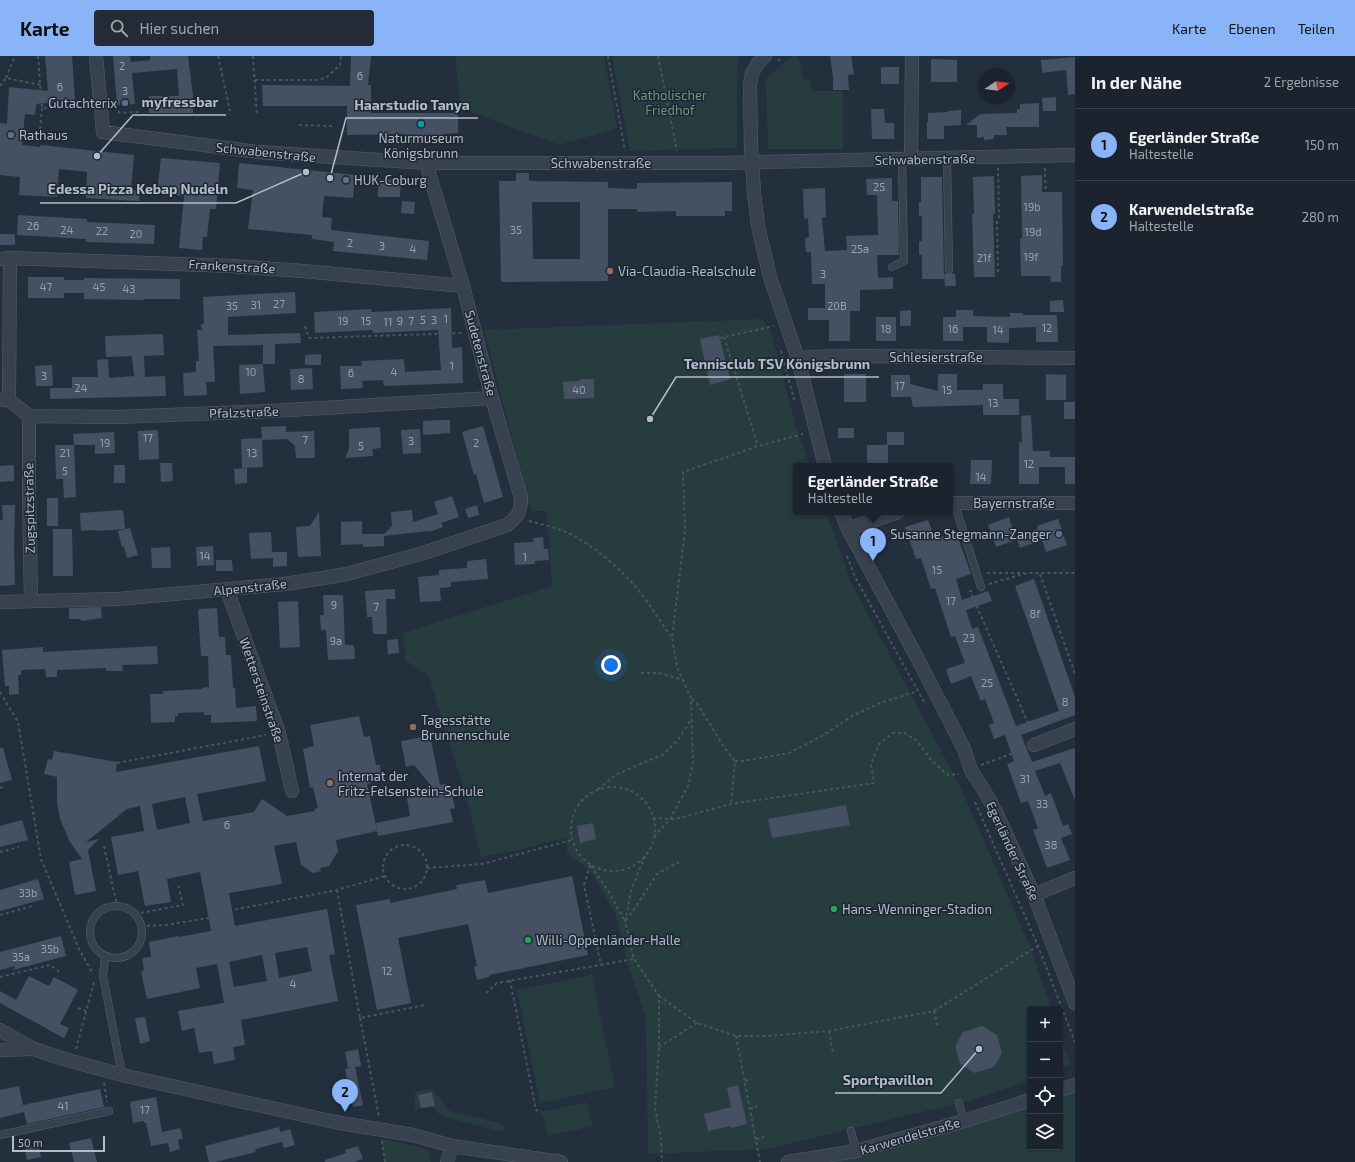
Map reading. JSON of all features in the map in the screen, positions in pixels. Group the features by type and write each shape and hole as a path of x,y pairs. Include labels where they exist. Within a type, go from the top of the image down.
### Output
{"street":[{"path":"96,56 105,104"},
{"path":"765,56 758,63 752,73 750,84 752,162 758,226 770,277 798,359 824,463"},
{"path":"906,159 912,56"},
{"name":"Schwabenstraße","path":"105,104 103,132 258,152 426,163 752,162 1075,155"},
{"name":"Sudetenstraße","path":"426,163 463,286 492,398 521,498 521,508 516,518"},
{"path":"5,258 4,400 29,416"},
{"name":"Frankenstraße","path":"5,258 231,266 303,271 463,286"},
{"name":"Schlesierstraße","path":"798,359 808,357 856,356 1075,358"},
{"name":"Pfalzstraße","path":"29,416 117,417 272,411 492,398"},
{"name":"Zugspitzstraße","path":"29,416 31,601"},
{"name":"Bayernstraße","path":"953,502 1075,503"},
{"name":"Egerländer Straße","path":"842,515 848,529 964,749 967,771 985,792 996,812 1034,895 1075,1003"},
{"path":"848,529 889,515"},
{"name":"Alpenstraße","path":"0,602 118,599 284,584 346,574 427,552 507,525 516,518"},
{"name":"Wettersteinstraße","path":"227,590 279,733 292,791"},
{"path":"1036,744 1075,730"},
{"path":"1034,895 1075,878"},
{"path":"0,1030 34,1049 73,1062 122,1075 320,1119 413,1135 452,1146 561,1162"},
{"path":"0,1050 34,1049"},
{"path":"1063,1089 1075,1085"},
{"name":"Karwendelstraße","path":"788,1162 856,1151 964,1121 1027,1101"},
{"path":"447,1162 452,1146"}],"lane":[{"path":"947,158 949,270"},
{"path":"892,267 904,260 906,159"},
{"name":"Bayernstraße","path":"953,505 981,586"},
{"path":"116,906 130,910 135,914 141,926 142,935 140,943 135,950 129,955 121,958 105,956 98,951 92,943 90,935 94,918 100,912 108,907 116,906"},
{"path":"105,956 103,976 122,1075"},
{"path":"959,1103 964,1121"},
{"path":"0,1135 109,1111"},
{"path":"850,1131 856,1151"}],"path":[{"path":"0,86 6,78 15,56"},
{"path":"38,56 42,108 39,141"},
{"path":"218,56 230,111"},
{"path":"253,56 257,116"},
{"path":"255,80 316,80 326,78 340,65 341,56"},
{"path":"608,56 628,163"},
{"path":"658,56 678,156"},
{"path":"776,56 781,63"},
{"path":"6,78 41,85"},
{"path":"42,108 105,104 120,114 139,112"},
{"path":"299,125 333,126"},
{"path":"1045,156 1047,238 1045,244 1045,272"},
{"path":"998,157 998,272"},
{"path":"522,173 523,181"},
{"path":"305,326 309,338 475,332"},
{"path":"720,338 774,326"},
{"path":"724,337 758,446"},
{"path":"731,804 735,761 724,747 698,705 691,698 678,667 672,638 685,531 683,472 758,446 803,434"},
{"path":"516,518 551,526 587,544 614,565 642,594 672,638"},
{"path":"847,556 855,577 926,704"},
{"path":"977,573 1075,573"},
{"path":"653,818 679,818 731,804 874,782 871,764 879,744 893,733 905,734 917,741 932,761 948,775 967,771 1036,744 970,591 981,586 1028,573"},
{"path":"1040,574 1075,674"},
{"path":"641,673 659,673 683,680"},
{"path":"735,761 789,753 822,736 852,716 880,703 918,691"},
{"path":"0,692 18,722 41,859 79,949 95,977 73,1062"},
{"path":"654,837 670,819 689,784 693,761 691,698"},
{"path":"692,719 678,740 664,754 617,774 586,796 578,805 572,816 570,828 572,840 576,849 582,858 590,865 607,889 625,921 634,959 659,996 696,1023 736,1036 769,1036 829,1031 934,1011 1038,946 1049,936"},
{"path":"117,763 279,733"},
{"path":"0,788 5,786"},
{"path":"596,790 617,787 624,788 637,795 647,805 655,827 651,847 645,856 632,888 625,921"},
{"path":"975,802 1038,946 1075,1042"},
{"path":"427,868 482,864 572,840"},
{"path":"104,846 116,906"},
{"path":"411,846 423,855 427,868 426,875 422,881 409,889 402,889 395,887 389,882 385,876 384,862 391,850 397,847 411,846"},
{"path":"0,852 19,847"},
{"path":"590,865 601,870 613,871 625,869 636,864 645,856"},
{"path":"625,921 657,874 679,862"},
{"path":"590,865 584,885 601,965"},
{"path":"141,926 167,925 208,918 232,910 337,890 385,876"},
{"path":"135,914 183,905 178,884"},
{"path":"337,890 381,1130 385,1162"},
{"path":"0,915 33,906"},
{"path":"486,994 497,982 634,959"},
{"path":"0,977 50,965 61,973"},
{"path":"510,980 536,1110 542,1112"},
{"path":"659,996 659,1048 655,1108 661,1139 662,1162"},
{"path":"360,1018 425,1005"},
{"path":"78,1008 86,1011"},
{"path":"934,1011 938,1028"},
{"path":"659,1048 696,1023"},
{"path":"829,1031 833,1054"},
{"path":"736,1036 760,1162"},
{"path":"102,1070 109,1111"},
{"path":"744,1081 751,1079"},
{"path":"750,1108 757,1106"},
{"path":"756,1139 764,1137"}],"green space":[{"path":"455,56 604,56 617,128 559,145 461,108"},
{"name":"Katholischer Friedhof","path":"612,56 740,56 737,69 737,148 630,151"},
{"path":"793,56 797,56 799,58 803,79 811,79 812,91 843,91 843,149 768,149 766,81 772,73"},
{"path":"763,319 772,334 796,427 809,463 793,463 793,515 827,515 852,584 960,786 1029,944 1050,1006 1027,1006 1027,1081 968,1101 767,1149 648,1154 646,1018 630,971 615,913 592,873 567,852 565,838 522,849 481,857 469,806 429,676 405,660 404,633 552,586 547,511 531,511 484,330"},
{"path":"592,975 615,1087 540,1103 517,990"},
{"path":"1063,1043 1071,1065 1063,1068"},
{"path":"1075,1085 1075,1162 788,1162 1027,1101 1027,1150 1063,1150 1063,1089"},
{"path":"433,1089 448,1110 501,1123 504,1126 504,1129 502,1132 497,1131 445,1117 438,1113 432,1106 435,1105 432,1092 418,1095 421,1108 415,1109 415,1092"},
{"path":"587,1102 593,1126 547,1136 542,1112"},
{"path":"382,1139 421,1147 430,1153 431,1162 385,1162"}],"building":[{"path":"45,56 72,56 75,100 36,104 35,115 25,114 22,145 40,147 41,145 134,155 131,190 140,191 139,201 86,198 87,172 59,169 57,197 19,195 20,177 0,175 0,123 7,124 9,87 48,91"},
{"path":"113,56 130,56 131,62 150,60 150,56 188,56 193,96 193,113 149,113 149,96 179,96 177,69 132,73 135,104 117,105"},
{"path":"351,56 371,56 368,85 371,85 371,113 458,113 458,133 443,134 443,144 406,144 405,134 347,135 347,106 263,106 262,85 350,86"},
{"path":"830,56 851,56 854,74 848,75 849,90 833,90"},
{"path":"1075,57 1075,94 1068,95 1066,70 1042,73 1041,60"},
{"path":"931,59 957,60 957,82 931,82"},
{"path":"881,67 899,67 899,84 881,84"},
{"path":"1056,97 1056,111 1043,111 1042,98"},
{"path":"1039,103 1039,127 1006,127 1007,135 994,135 994,139 984,140 984,137 977,138 977,125 966,125 980,114 1017,113 1017,109 1020,109 1020,104"},
{"path":"871,109 884,109 885,123 894,123 894,139 872,139"},
{"path":"961,110 961,125 944,126 944,139 927,139 928,113"},
{"path":"161,158 220,163 216,209 210,209 207,237 203,237 202,250 179,248 184,196 157,193"},
{"path":"239,163 355,175 353,198 324,196 322,217 332,218 331,230 429,241 427,260 333,251 334,242 312,239 312,235 248,229 253,190 237,188"},
{"path":"516,173 529,173 529,181 608,182 608,188 637,189 637,183 732,182 732,211 725,211 725,216 676,216 676,211 637,212 637,209 608,209 608,281 501,282 499,181 516,181","holes":["532,202 580,202 580,259 533,259"]},
{"path":"1042,175 1042,192 1062,192 1063,266 1061,266 1061,282 1051,282 1050,276 1021,276 1021,176"},
{"path":"994,176 995,214 993,214 995,277 974,277 972,214 974,214 973,177"},
{"path":"921,177 942,177 944,279 922,279 922,255 919,255 919,241 922,241 922,216 919,216 919,202 921,202"},
{"path":"892,178 892,201 898,201 899,255 877,255 878,278 893,277 893,289 860,290 860,311 850,311 850,341 829,341 829,320 808,320 808,308 825,308 825,284 812,284 811,252 806,252 805,238 809,237 808,218 804,219 803,189 825,188 826,217 822,218 825,251 847,250 846,236 878,235 877,195 867,195 866,179"},
{"path":"378,179 401,180 400,197 378,197"},
{"path":"402,201 415,202 414,214 401,213"},
{"path":"18,215 87,219 87,222 155,225 154,244 86,242 86,239 17,235"},
{"path":"0,234 15,234 15,245 0,245"},
{"path":"944,274 955,274 956,286 945,286"},
{"path":"28,277 64,277 64,280 84,280 84,278 180,279 180,299 84,299 84,293 64,293 64,298 28,298"},
{"path":"295,292 296,313 228,317 228,335 300,333 301,343 275,344 275,364 263,364 263,345 213,346 215,382 206,382 207,395 184,396 183,373 196,372 196,361 199,361 197,330 202,330 201,324 204,324 203,297"},
{"path":"1063,300 1064,312 1050,312 1050,301"},
{"path":"451,308 452,348 462,347 463,383 384,386 383,380 362,381 363,388 341,389 340,366 362,366 361,361 404,359 405,372 441,370 438,330 373,333 372,330 315,333 314,312 371,309 372,312"},
{"path":"911,310 911,326 900,326 900,311"},
{"path":"956,310 973,310 973,316 1010,317 1010,313 1023,313 1023,315 1057,315 1058,342 1036,342 1036,327 1009,328 1009,343 987,342 987,327 963,327 963,341 943,341 943,317 956,317"},
{"path":"876,317 896,317 896,341 876,341"},
{"path":"163,334 164,355 144,356 145,377 165,376 166,396 50,399 50,388 72,388 72,377 98,377 97,360 108,359 109,378 134,376 132,356 106,357 105,336"},
{"path":"719,335 730,379 710,385 700,339"},
{"path":"321,354 321,365 305,365 305,355"},
{"path":"263,364 265,392 240,394 239,365"},
{"path":"52,365 53,386 36,386 35,366"},
{"path":"312,368 313,389 291,390 290,369"},
{"path":"844,374 866,374 866,402 844,402"},
{"path":"938,374 957,374 957,390 983,390 983,384 1003,384 1003,399 1019,399 1019,415 983,415 983,405 913,407 911,397 891,397 891,375 910,375 910,384 938,391"},
{"path":"1046,374 1066,375 1066,400 1046,400"},
{"path":"580,379 594,379 594,398 564,399 563,382 580,381"},
{"path":"1064,402 1075,402 1075,419 1064,419"},
{"path":"1031,415 1033,451 1050,451 1050,457 1075,457 1075,484 1065,484 1065,467 1039,467 1039,484 1019,484 1019,442 1022,442 1021,416"},
{"path":"450,420 450,433 423,435 423,421"},
{"path":"286,426 286,432 314,431 315,458 296,458 295,446 287,439 262,440 263,467 242,468 241,439 262,438 261,427"},
{"path":"483,426 503,497 484,503 476,474 474,475 462,432"},
{"path":"380,427 381,448 372,449 373,456 345,458 349,449 349,429"},
{"path":"838,428 854,428 854,438 838,438"},
{"path":"420,429 421,453 403,454 401,430"},
{"path":"158,430 159,459 139,460 138,431"},
{"path":"114,432 115,453 95,454 95,445 74,445 73,434"},
{"path":"887,432 904,432 904,445 887,445"},
{"path":"55,445 74,445 76,497 64,498 63,479 56,479"},
{"path":"867,445 888,445 888,463 867,463"},
{"path":"971,460 992,460 991,484 970,484"},
{"path":"160,463 172,463 173,481 161,482"},
{"path":"14,465 14,481 0,482 0,466"},
{"path":"114,465 125,465 125,483 114,483"},
{"path":"247,468 247,483 235,484 234,469"},
{"path":"452,496 459,517 441,523 443,527 429,532 384,536 384,546 363,547 363,544 341,545 341,522 362,521 362,534 384,534 392,526 391,512 412,510 413,522 438,514 434,502"},
{"path":"47,498 58,498 58,526 47,526"},
{"path":"2,505 15,505 15,585 0,586 0,520 3,520"},
{"path":"477,505 479,515 468,518 465,509"},
{"path":"123,510 125,529 81,531 80,513"},
{"path":"319,512 321,556 298,557 296,527 310,526"},
{"path":"1009,517 1016,540 996,547 988,525"},
{"path":"1058,519 1067,545 1046,552 1042,540 1020,548 1016,537 1038,529 1037,526"},
{"path":"928,520 935,539 956,532 971,574 956,579 962,600 988,591 992,601 966,610 972,629 978,627 1016,726 1059,711 1015,586 1034,579 1075,697 1075,715 1021,735 1032,762 1075,748 1075,800 1060,763 1035,771 1045,796 1051,793 1063,826 1068,824 1072,834 1061,838 1070,860 1047,868 1033,830 1038,828 1028,801 1021,803 1007,764 1014,761 1005,735 994,739 989,725 994,723 985,699 981,701 971,676 951,684 946,669 965,663 955,636 951,637 935,588 931,589 921,558 916,559 905,527"},
{"path":"130,528 138,555 127,558 124,547 122,547 118,531"},
{"path":"53,529 72,529 73,576 53,576"},
{"path":"271,532 272,552 287,552 287,566 273,567 273,558 251,559 249,533"},
{"path":"543,537 544,549 548,549 549,560 535,561 535,564 515,565 514,543 534,542 533,538"},
{"path":"213,546 214,565 197,566 196,547"},
{"path":"170,547 171,568 152,568 151,548"},
{"path":"486,559 488,579 451,582 451,587 440,588 441,601 420,602 418,577 439,575 439,570 467,568 467,561"},
{"path":"216,560 232,560 233,571 216,571"},
{"path":"395,589 395,599 386,599 387,634 373,634 372,617 367,617 365,591"},
{"path":"323,595 343,595 345,645 354,645 355,659 328,660 326,630 321,630 320,615 324,615"},
{"path":"298,601 300,647 280,648 278,602"},
{"path":"101,607 102,618 81,621 81,619 69,619 69,608"},
{"path":"217,608 219,637 225,637 226,655 231,655 236,708 256,706 257,721 211,723 211,715 204,715 204,712 178,713 178,716 175,716 175,722 151,723 150,694 163,694 163,691 202,689 209,687 208,656 201,656 198,612 199,609"},
{"path":"398,639 399,653 388,654 387,640"},
{"path":"157,646 158,664 122,665 123,671 106,671 106,668 57,670 57,677 46,677 45,669 21,670 21,675 18,675 19,694 9,695 9,686 5,686 2,650 43,647 43,652"},
{"path":"359,716 364,737 370,736 376,765 380,765 381,774 378,775 379,781 367,784 377,830 376,823 410,816 406,792 432,787 414,765 406,767 401,741 430,736 440,785 446,784 448,796 452,795 455,808 450,809 453,822 378,836 377,831 336,840 338,851 329,866 320,868 321,871 313,873 301,865 296,842 274,846 282,884 229,893 235,926 327,909 335,954 329,955 338,1001 241,1020 245,1045 233,1047 235,1060 214,1064 212,1051 199,1053 194,1028 182,1031 178,1011 224,1003 217,964 196,968 200,988 147,999 141,972 144,970 142,958 151,957 149,942 211,931 200,872 167,879 171,902 145,906 138,871 118,875 111,837 144,831 140,806 127,809 86,842 99,839 88,850 96,891 75,895 69,862 82,859 70,842 60,819 57,802 57,777 44,774 48,759 52,760 54,751 117,762 116,772 259,746 266,781 197,794 203,821 254,812 262,799 287,816 315,811 315,809 318,808 313,787 310,788 303,749 314,746 310,725","holes":["185,797 190,823 157,830 152,804","307,947 312,971 279,978 275,953","262,955 267,981 234,987 229,962"]},
{"path":"0,748 3,748 12,780 0,783"},
{"path":"846,805 850,825 772,838 768,819"},
{"path":"22,820 28,840 0,847 0,826"},
{"path":"593,823 596,839 580,843 577,826"},
{"name":"Willi-Oppenländer-Halle","path":"572,876 588,955 489,975 489,977 477,980 474,967 477,966 468,924 398,938 411,1003 377,1010 356,905 390,899 390,903 457,889 456,885 485,880 488,893"},
{"path":"38,879 44,899 0,911 0,890"},
{"path":"61,936 66,956 13,970 15,966 0,970 0,952"},
{"path":"29,976 49,986 54,977 78,990 60,1024 69,1028 64,1038 0,1003 0,991 16,1000"},
{"path":"145,1017 150,1041 140,1044 135,1018"},
{"path":"982,1026 997,1035 1002,1053 994,1067 975,1073 960,1064 955,1046 963,1032"},
{"path":"358,1049 361,1066 355,1067 363,1105 353,1107 345,1069 352,1067 348,1068 345,1052"},
{"path":"738,1085 747,1124 708,1131 704,1114 731,1107 727,1088"},
{"path":"19,1086 23,1105 100,1089 104,1107 27,1124 24,1112 0,1118 0,1090"},
{"path":"432,1092 435,1106 421,1108 418,1095"},
{"path":"156,1097 162,1132 180,1128 183,1138 178,1140 180,1149 170,1152 168,1143 151,1146 146,1123 144,1123 144,1121 133,1123 130,1102"},
{"path":"279,1127 280,1132 290,1129 295,1145 284,1148 282,1142 255,1149 256,1152 215,1162 209,1162 205,1146"},
{"path":"91,1138 97,1162 74,1162 69,1143"},
{"path":"39,1146 41,1157 27,1160 25,1149"},
{"path":"358,1146 363,1159 354,1162 325,1162 325,1160 346,1153 345,1150"}],"place":[{"name":"Gutachterix","path":"125,103"},
{"name":"Naturmuseum Königsbrunn","path":"421,124"},
{"name":"Rathaus","path":"11,135"},
{"name":"myfressbar","path":"97,156"},
{"name":"Edessa Pizza Kebap Nudeln","path":"306,172"},
{"name":"Haarstudio Tanya","path":"330,178"},
{"name":"HUK-Coburg","path":"346,180"},
{"name":"Via-Claudia-Realschule","path":"610,271"},
{"name":"Tennisclub TSV Königsbrunn","path":"650,419"},
{"name":"Susanne Stegmann-Zanger","path":"1059,534"},
{"name":"Egerländer Straße","path":"873,561"},
{"name":"Tagesstätte Brunnenschule","path":"413,727"},
{"name":"Internat der Fritz-Felsenstein-Schule","path":"330,783"},
{"name":"Hans-Wenninger-Stadion","path":"834,909"},
{"name":"Willi-Oppenländer-Halle","path":"528,940"},
{"name":"Sportpavillon","path":"979,1049"},
{"name":"Karwendelstraße","path":"345,1112"}]}
